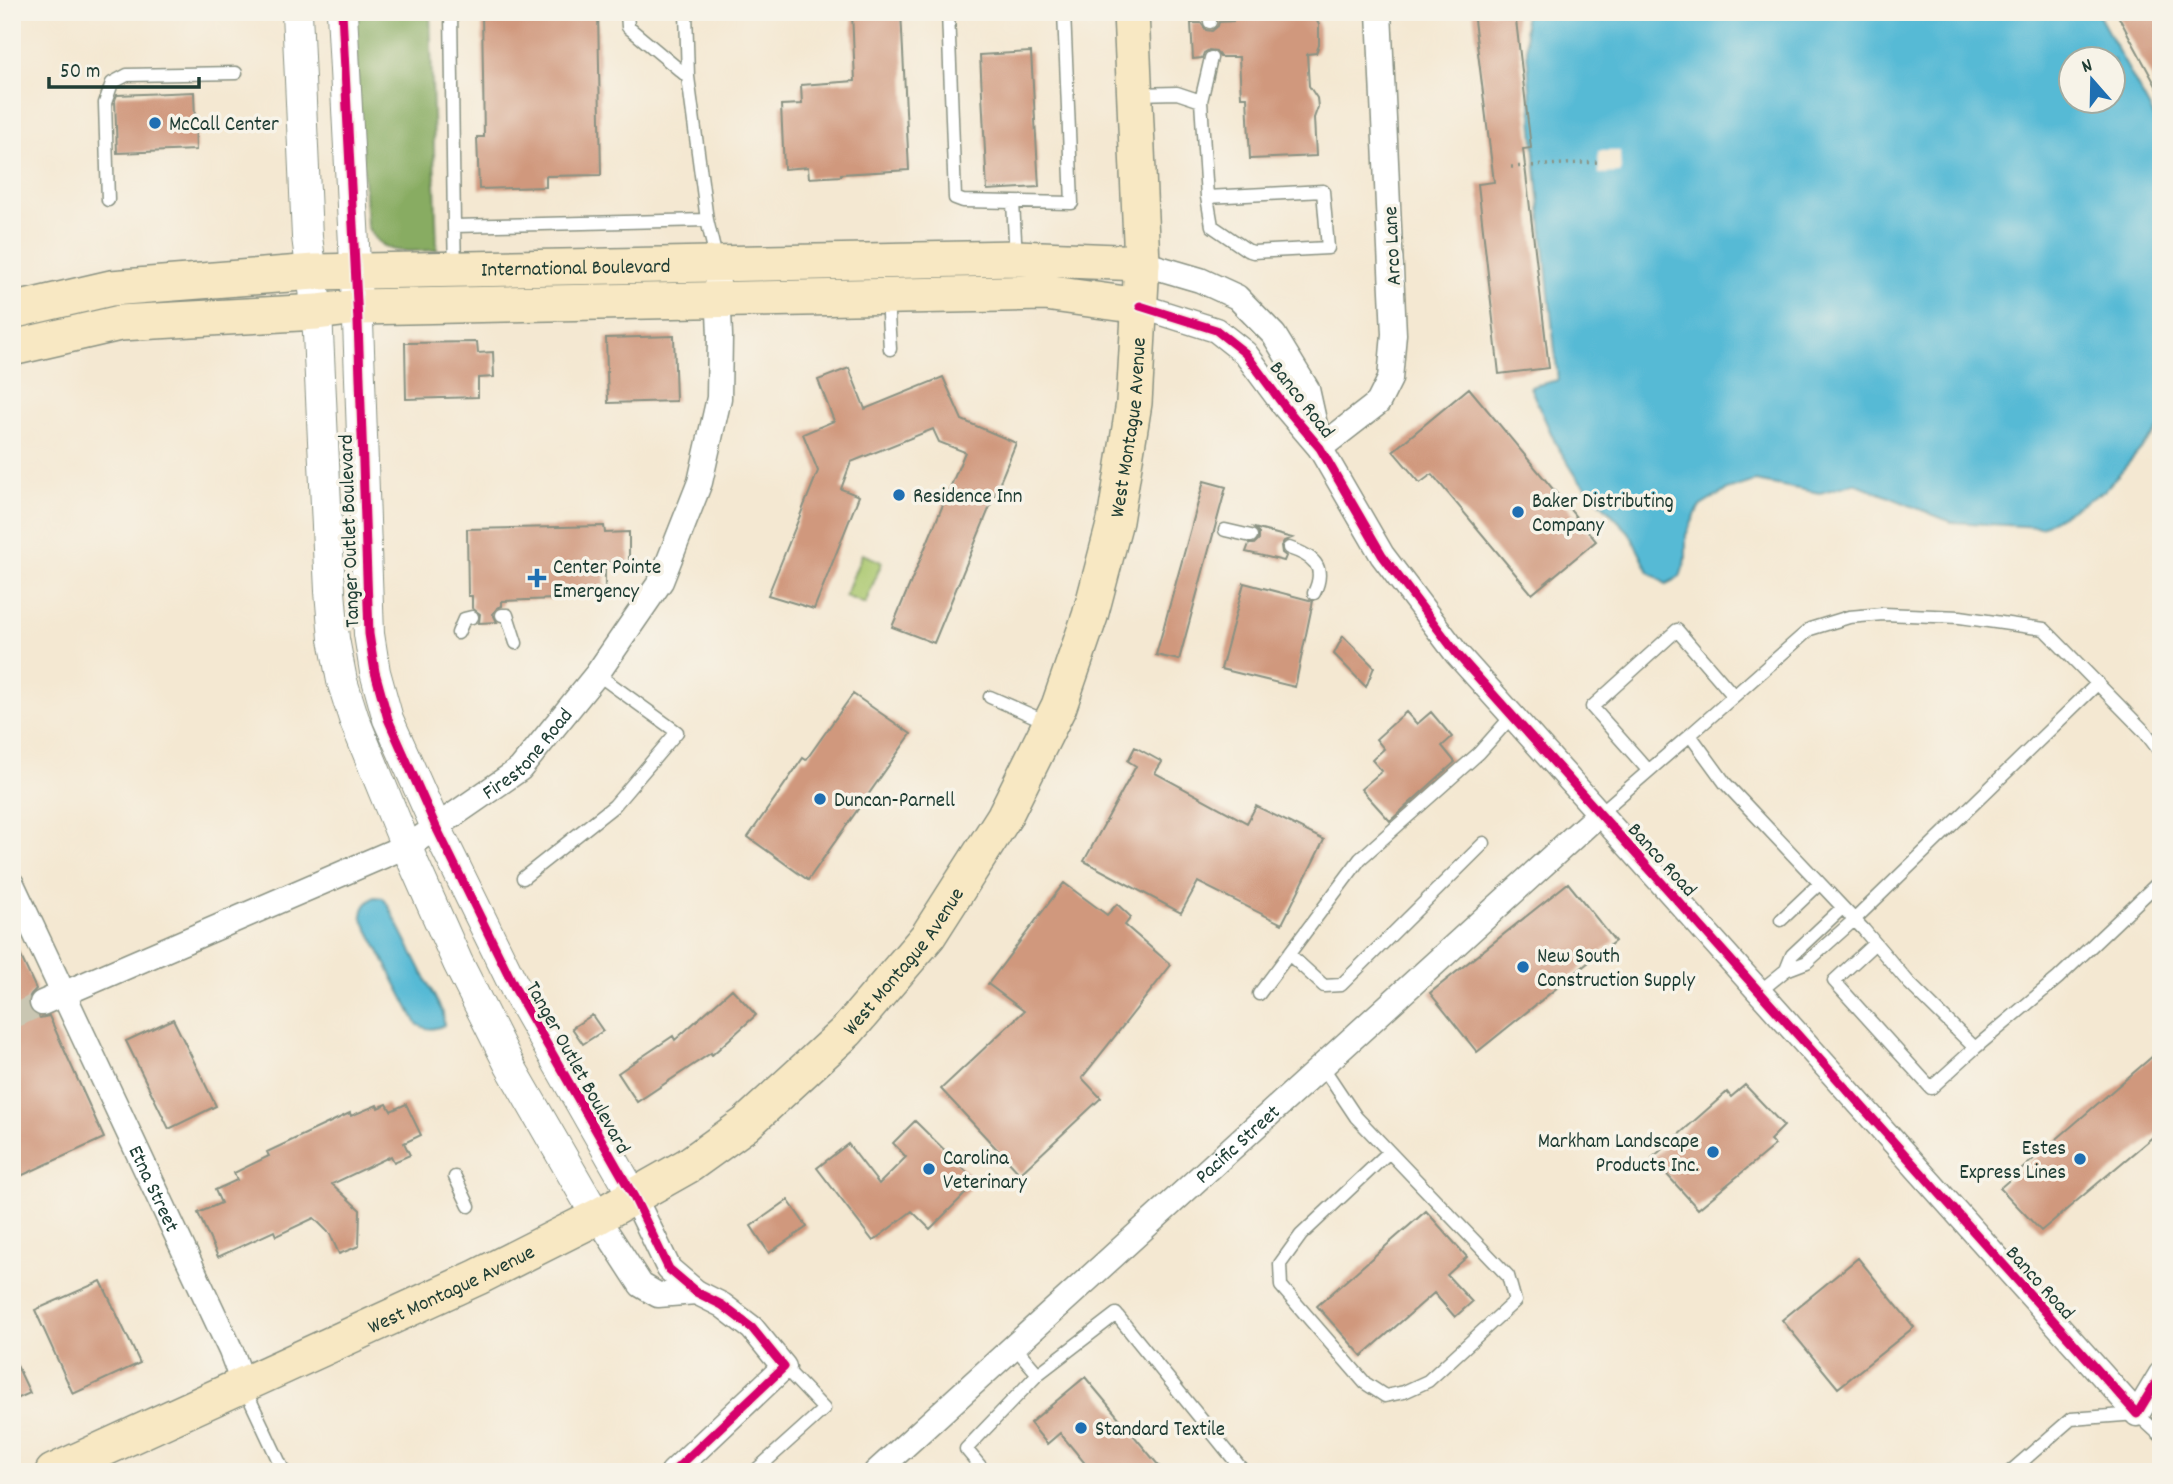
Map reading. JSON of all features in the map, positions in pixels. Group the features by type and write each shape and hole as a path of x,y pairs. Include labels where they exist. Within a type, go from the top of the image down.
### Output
{"main road":[{"name":"West Montague Avenue","path":"52,1472 475,1279 597,1217 689,1165 746,1124 847,1031 928,936 1004,817 1059,706 1090,616 1115,521 1134,402 1142,263 1131,12"},
{"name":"International Boulevard","path":"12,311 111,288 314,272 1016,258 1142,263"},
{"name":"International Boulevard","path":"12,348 120,323 317,312 358,307 1045,293 1140,306"}],"street":[{"name":"Tanger Outlet Boulevard","path":"297,12 307,237 314,272 317,312 334,639 342,681 354,719 406,846 458,963 504,1054 597,1217"},
{"name":"Tanger Outlet Boulevard","path":"342,12 358,307 369,634 388,719 436,827 516,990 634,1197"},
{"name":"Arco Lane","path":"1320,447 1378,403 1390,379 1394,334 1379,12"},
{"name":"Firestone Road","path":"53,998 406,846 520,769 597,674 661,581 700,482 719,398 717,262"},
{"name":"Banco Road","path":"1142,263 1200,280 1237,297 1265,325 1307,389 1320,447"},
{"name":"Banco Road","path":"1140,306 1216,330 1245,353 1285,407 1320,447 1382,555 1457,654 2137,1414"},
{"name":"Pacific Street","path":"886,1469 1014,1346 1599,814"},
{"name":"Etna Street","path":"12,884 53,998 231,1351 243,1383"},
{"path":"634,1197 669,1269 696,1292 722,1305 752,1328 784,1367 673,1472"},
{"path":"597,1217 641,1285 658,1295 696,1292"},
{"path":"2137,1414 2161,1374"}],"lane":[{"path":"451,12 455,268"},
{"path":"627,12 628,27 688,77"},
{"path":"686,12 688,77 707,220 717,262"},
{"path":"947,12 955,198 962,201 1072,203 1064,13 1094,12"},
{"path":"1207,197 1323,191 1328,248 1247,250 1212,226 1207,197 1201,101 1211,58"},
{"path":"108,200 105,103 112,83 127,75 236,73"},
{"path":"1133,94 1177,93 1201,101"},
{"path":"1013,202 1016,258"},
{"path":"454,226 707,220"},
{"path":"887,295 890,349"},
{"path":"1225,530 1251,536"},
{"path":"1289,548 1310,557 1317,566 1319,576 1314,593"},
{"path":"1599,814 1810,629 1849,617 1883,614 1960,617 2044,629 2145,732 2161,753"},
{"path":"502,615 507,615 516,643"},
{"path":"457,632 464,619 472,617"},
{"path":"1648,770 1592,706 1677,630 1733,695"},
{"path":"523,878 614,806 677,732 597,674"},
{"path":"1759,992 1786,970 1807,962 1854,920 2098,683"},
{"path":"990,697 1050,724"},
{"path":"1259,994 1360,859 1479,753 1512,716"},
{"path":"1690,735 1725,783 1854,920 1910,984 1975,1048"},
{"path":"1289,954 1324,986 1341,985 1484,843"},
{"path":"1875,943 1834,981 1931,1088 2058,978 2161,880"},
{"path":"1781,920 1819,884"},
{"path":"1786,970 1792,955 1842,908"},
{"path":"1322,1066 1356,1117 1390,1152 1508,1276 1515,1301 1428,1381 1404,1392 1385,1396 1365,1383 1281,1286 1280,1264 1301,1234 1390,1152"},
{"path":"455,1177 469,1206"},
{"path":"985,1472 966,1449 1038,1374 1115,1314 1244,1472"},
{"path":"1014,1346 1038,1374"},
{"path":"754,1472 824,1409 784,1367"},
{"path":"243,1383 285,1472"},
{"path":"2010,1472 2071,1419 2137,1414 2161,1436"}],"path":[{"path":"1511,167 1598,162"}],"green space":[{"path":"353,12 430,12 437,250 406,251 388,248 373,236 367,226"},
{"path":"862,554 882,562 865,604 845,596"}],"water":[{"path":"1524,12 2097,12 2116,46 2058,46 2058,116 2128,116 2128,69 2161,129 2161,426 2105,490 2041,527 1951,522 1855,483 1820,493 1755,481 1727,490 1699,507 1686,535 1686,559 1680,577 1666,584 1649,572 1629,532 1578,479 1556,444 1530,387 1558,380 1536,168"},
{"path":"374,897 383,898 388,905 443,1013 444,1025 430,1029 417,1024 362,918 365,906"}],"pier":[{"path":"1598,151 1620,151 1621,173 1599,174"}],"building":[{"path":"482,12 598,12 601,175 546,176 546,187 479,189 477,137 484,137"},
{"path":"852,12 901,12 909,170 809,178 808,167 784,169 781,105 802,104 801,85 855,81"},
{"path":"1232,12 1307,12 1307,15 1314,15 1319,25 1319,45 1316,53 1307,54 1309,86 1317,98 1318,107 1314,118 1316,156 1250,159 1247,97 1241,97 1239,57 1220,57 1216,51 1209,50 1202,58 1193,59 1191,23 1201,23 1206,30 1212,31 1219,22 1233,21"},
{"path":"1473,12 1515,12 1531,148 1523,149 1549,368 1499,374 1478,184 1494,182"},
{"path":"2116,12 2161,12 2161,95"},
{"path":"1031,52 1039,187 987,190 980,55"},
{"name":"McCall Center","path":"194,92 196,150 117,153 117,95"},
{"path":"674,336 676,401 608,403 606,338"},
{"path":"477,342 478,353 493,352 494,377 478,378 478,397 406,399 405,343"},
{"path":"849,368 865,409 943,377 962,420 1016,443 934,643 892,627 965,452 939,442 933,429 851,462 841,489 859,496 814,609 768,595 818,471 803,434 834,421 818,380"},
{"name":"Baker Distributing Company","path":"1469,388 1596,541 1532,594 1432,474 1420,483 1393,451"},
{"path":"1204,481 1226,487 1179,660 1156,655"},
{"name":"Center Pointe Emergency","path":"604,526 605,533 629,532 629,562 605,562 605,594 580,595 580,598 502,601 502,606 493,614 497,622 479,623 480,614 472,608 472,596 468,596 467,529"},
{"path":"1254,528 1292,538 1284,541 1281,546 1282,553 1286,556 1284,561 1246,552 1249,544 1254,544 1259,539 1259,533"},
{"path":"1244,583 1313,601 1295,687 1221,669"},
{"path":"1343,636 1374,667 1366,687 1334,654"},
{"name":"Duncan-Parnell","path":"853,694 911,734 808,880 748,837 803,758 806,760"},
{"path":"1406,712 1417,724 1431,712 1452,737 1442,746 1455,762 1390,821 1361,789 1382,771 1372,760 1384,749 1376,739"},
{"path":"1135,747 1162,762 1155,773 1247,823 1256,806 1324,840 1282,924 1198,882 1181,913 1084,861 1136,766 1128,761"},
{"path":"1064,883 1107,915 1117,904 1131,917 1125,925 1171,965 1082,1078 1101,1098 1020,1174 941,1089 1024,1011 988,984"},
{"name":"New South Construction Supply","path":"1568,883 1615,941 1477,1052 1430,993"},
{"path":"12,937 36,989 27,1001 29,1009 40,1018 49,1016 104,1138 12,1180"},
{"path":"732,989 756,1015 712,1055 711,1053 637,1102 618,1073 673,1036 675,1040"},
{"path":"592,1015 603,1031 583,1044 572,1028"},
{"path":"173,1019 216,1106 169,1129 126,1041"},
{"name":"Estes Express Lines","path":"2161,1049 2161,1130 2041,1231 2000,1188"},
{"name":"Markham Landscape Products Inc.","path":"1745,1085 1784,1126 1770,1140 1775,1145 1698,1209 1652,1158 1727,1092 1731,1097"},
{"path":"387,1104 391,1111 406,1104 421,1135 404,1143 410,1155 394,1162 391,1156 332,1184 360,1210 359,1246 339,1254 330,1234 314,1218 276,1236 274,1231 218,1257 198,1213 221,1203 215,1190 237,1180 234,1173 269,1156 267,1152 350,1113 351,1116 377,1105 378,1108"},
{"path":"915,1121 977,1182 930,1229 912,1211 873,1241 817,1168 848,1144 879,1184 906,1157 893,1143"},
{"path":"788,1200 807,1227 769,1253 751,1226"},
{"path":"1426,1211 1467,1257 1447,1275 1472,1302 1455,1317 1434,1293 1362,1356 1317,1306"},
{"path":"1858,1258 1914,1327 1838,1388 1782,1320"},
{"path":"101,1281 140,1363 73,1394 35,1310"},
{"path":"12,1355 30,1393 12,1401"},
{"name":"Standard Textile","path":"1085,1377 1164,1472 1092,1472 1060,1433 1047,1444 1030,1423"}],"tunnel":[{"path":"12,1017 42,1003"}],"cycle path":[{"path":"342,12 358,322 369,634 375,672 388,719 436,827 516,990 634,1197 669,1269 696,1292 722,1305 752,1328 784,1367 673,1472"},
{"path":"1140,306 1216,330 1245,353 1320,448 1382,555 1457,654 2137,1414 2161,1374"}],"place":[{"name":"McCall Center","path":"155,123"},
{"name":"Residence Inn","path":"899,495"},
{"name":"Baker Distributing Company","path":"1518,512"},
{"name":"Center Pointe Emergency","path":"537,578"},
{"name":"Duncan-Parnell","path":"820,799"},
{"name":"New South Construction Supply","path":"1523,967"},
{"name":"Markham Landscape Products Inc.","path":"1713,1152"},
{"name":"Estes Express Lines","path":"2080,1159"},
{"name":"Carolina Veterinary","path":"929,1169"},
{"name":"Standard Textile","path":"1081,1428"}]}
